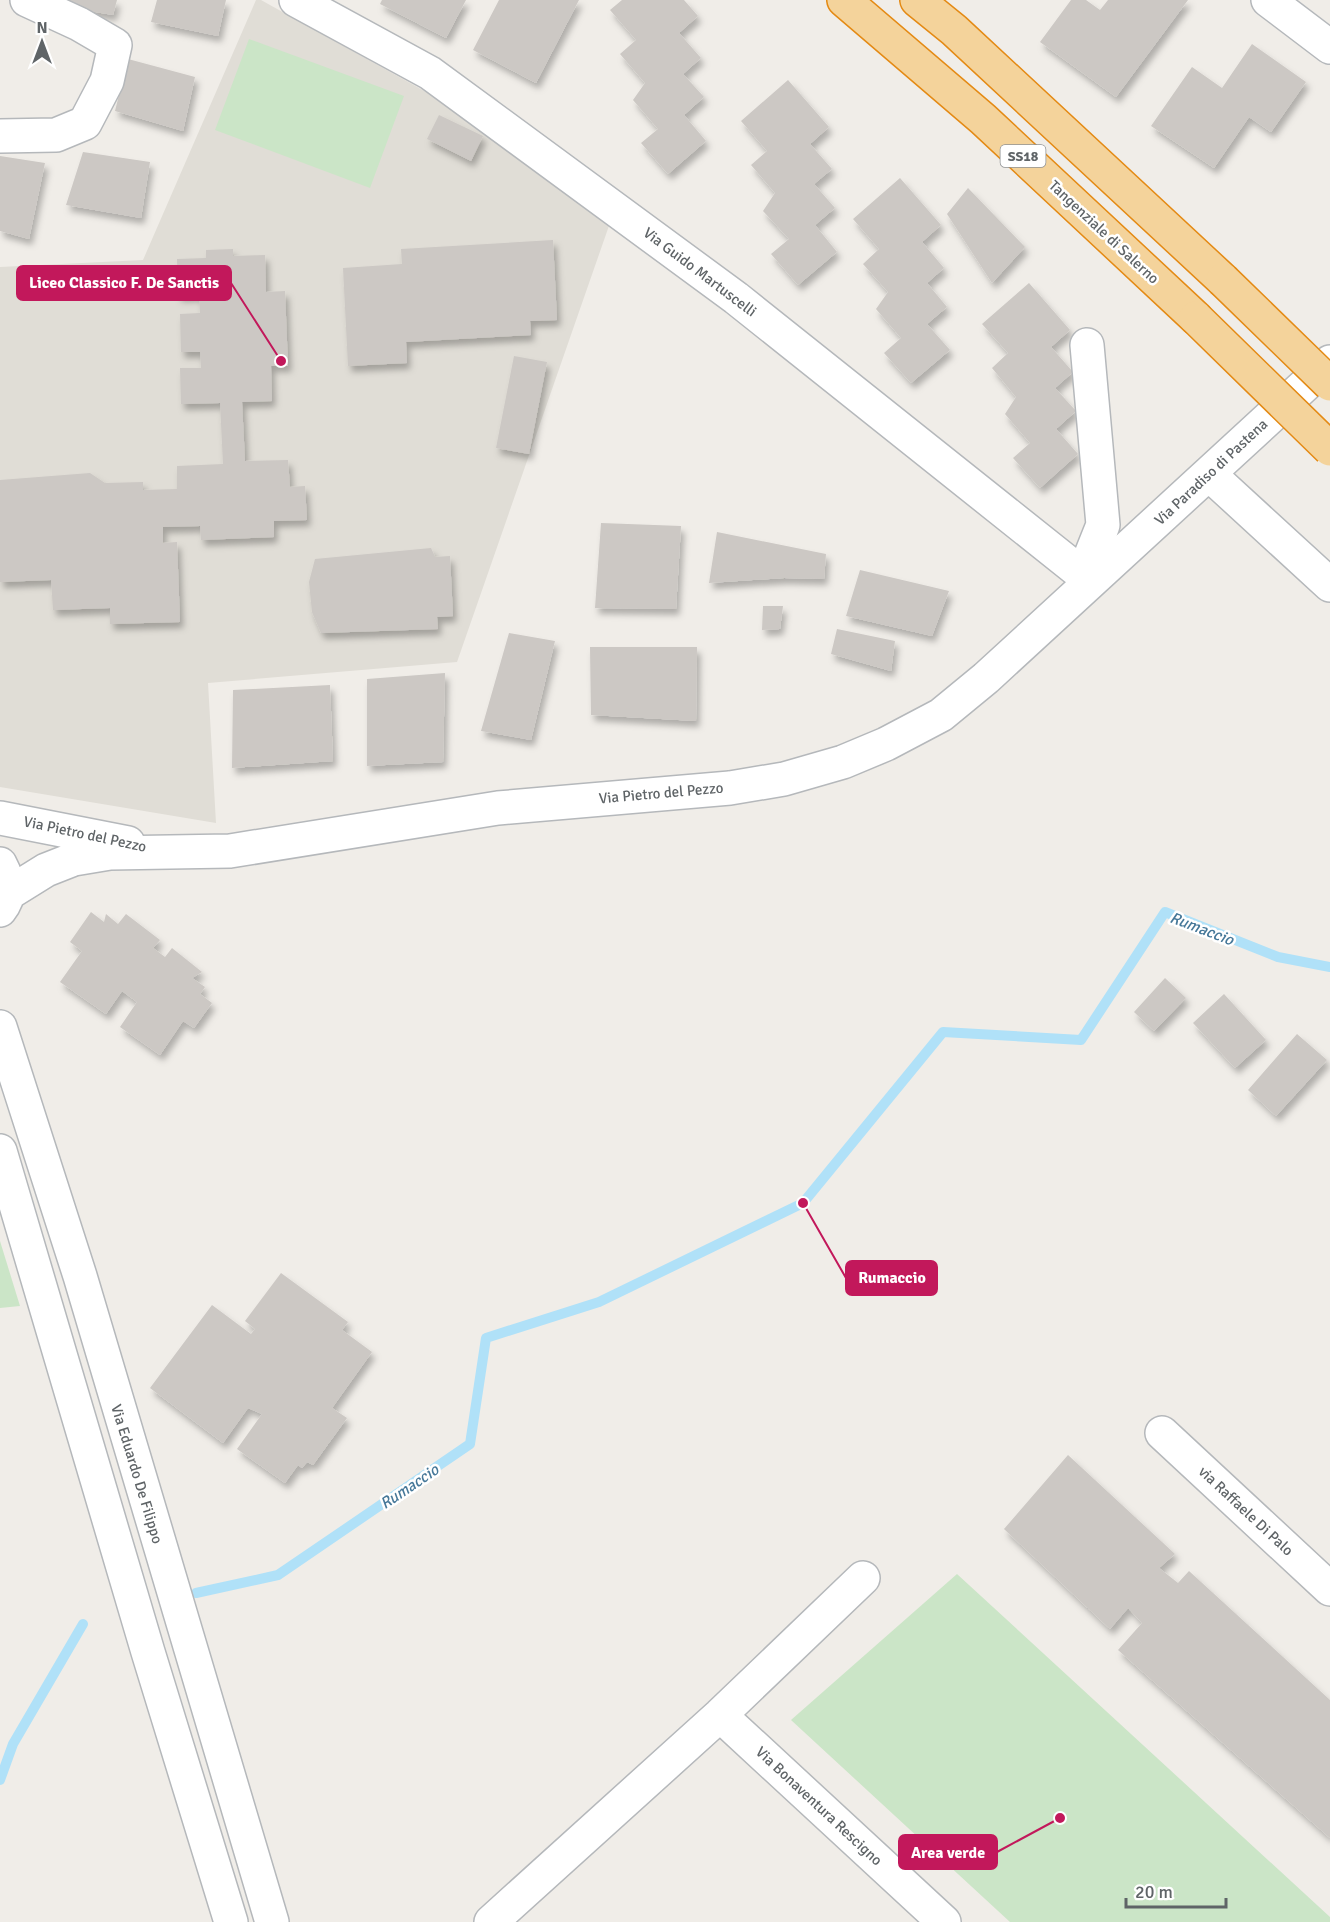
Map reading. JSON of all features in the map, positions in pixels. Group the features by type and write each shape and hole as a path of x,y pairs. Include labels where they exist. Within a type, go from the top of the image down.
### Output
{"highway":[{"name":"Tangenziale di Salerno","path":"844,0 983,119 1196,318 1330,449"},
{"path":"917,0 1113,176 1330,384"}],"street":[{"path":"0,136 56,135 85,123 106,81 115,45 79,24 27,0"},
{"name":"Via Guido Martuscelli","path":"296,0 430,73 736,298 1087,578"},
{"path":"1268,0 1330,47"},
{"path":"1086,345 1102,525 1087,578"},
{"name":"Via Paradiso di Pastena","path":"1087,578 1209,474 1330,362"},
{"path":"1209,474 1330,585"},
{"name":"Via Pietro del Pezzo","path":"3,898 46,870 74,859 110,853 240,850 498,808 730,788 784,779 843,762 941,715 986,678 1087,578"},
{"name":"Via Pietro del Pezzo","path":"0,818 171,852"},
{"name":"Via Eduardo De Filippo","path":"0,1027 80,1276 272,1922"},
{"path":"0,1151 148,1652 231,1922"},
{"name":"via Raffaele Di Palo","path":"1162,1433 1330,1589"},
{"path":"491,1922 720,1715 863,1578"},
{"name":"Via Bonaventura Rescigno","path":"720,1715 944,1922"}],"shaded area":[{"path":"256,0 261,0 444,102 611,220 457,662 208,683 216,823 0,787 0,267 143,260"}],"green space":[{"path":"249,39 404,96 370,188 215,130"},
{"path":"0,1241 20,1306 0,1308"},
{"path":"957,1574 1330,1917 1330,1922 1010,1922 791,1720"}],"building":[{"path":"61,0 117,0 113,15 60,6"},
{"path":"157,0 226,0 218,36 151,22"},
{"path":"382,0 466,0 446,38 380,4"},
{"path":"499,0 579,0 536,83 473,50"},
{"path":"622,0 684,0 698,16 679,33 701,58 683,74 704,97 684,115 706,141 668,174 641,143 658,129 633,100 645,83 620,54 636,40 610,10"},
{"path":"1071,0 1086,0 1100,10 1108,0 1188,0 1116,97 1040,42"},
{"path":"1252,44 1306,82 1271,132 1249,117 1214,168 1151,126 1192,67 1222,88"},
{"path":"128,59 195,77 183,131 115,111"},
{"path":"788,80 829,127 810,144 832,169 814,184 835,208 815,225 837,252 798,285 771,254 789,239 763,211 775,193 751,165 767,151 741,121"},
{"path":"439,115 483,136 471,161 427,139"},
{"path":"83,152 150,162 141,218 66,205"},
{"path":"0,156 45,163 29,239 0,231"},
{"path":"900,178 941,225 922,242 944,268 927,283 947,307 927,324 950,350 911,383 884,353 901,338 876,309 888,292 863,264 879,249 853,219"},
{"path":"968,188 1025,247 992,283 947,214"},
{"path":"553,240 557,320 530,321 531,335 406,342 407,363 348,366 343,268 402,264 401,249"},
{"path":"233,249 233,256 265,255 266,292 285,291 288,366 271,366 272,401 242,402 245,461 288,460 290,487 305,486 307,520 274,521 274,537 201,540 200,526 163,527 163,543 177,542 180,622 110,624 110,608 53,610 51,580 0,582 0,480 90,473 105,483 143,482 143,490 177,489 177,466 223,464 220,403 181,404 180,368 201,368 200,352 181,352 180,314 200,313 199,295 178,296 177,259 206,258 206,250"},
{"path":"1029,283 1070,330 1051,347 1073,372 1055,388 1076,411 1056,429 1078,454 1040,488 1013,458 1030,443 1005,414 1016,397 992,368 1008,353 982,324"},
{"path":"514,356 547,362 529,454 496,448"},
{"path":"601,523 681,526 676,609 595,608"},
{"path":"717,532 826,554 824,579 784,578 709,583"},
{"path":"431,548 435,557 450,556 453,616 437,617 438,629 321,633 312,612 309,582 315,559"},
{"path":"860,570 949,591 932,636 846,616"},
{"path":"763,606 783,606 780,629 762,630"},
{"path":"837,629 895,641 891,671 831,654"},
{"path":"509,633 555,641 531,740 481,731"},
{"path":"590,647 697,647 696,721 591,715"},
{"path":"445,673 443,762 367,766 367,679"},
{"path":"330,685 333,761 232,768 233,690"},
{"path":"91,912 104,922 106,914 118,924 126,914 160,940 153,948 165,957 172,948 202,972 192,978 205,987 200,994 212,1003 194,1028 183,1021 160,1055 120,1027 137,1002 122,991 106,1014 60,982 82,951 70,942"},
{"path":"1165,978 1186,998 1154,1031 1134,1012"},
{"path":"1224,994 1266,1040 1235,1068 1193,1023"},
{"path":"1297,1034 1327,1060 1276,1116 1248,1090"},
{"path":"281,1273 348,1322 342,1330 372,1352 332,1408 347,1418 313,1465 307,1462 302,1468 298,1465 285,1483 237,1449 262,1414 248,1408 223,1443 150,1388 212,1305 251,1334 255,1329 245,1321"},
{"path":"1068,1455 1175,1554 1159,1568 1178,1583 1189,1571 1330,1700 1330,1838 1118,1650 1142,1623 1128,1608 1110,1629 1004,1529"}],"waterway":[{"name":"Rumaccio","path":"196,1593 278,1575 470,1444 486,1338 599,1302 803,1203 943,1032 1081,1040 1165,912 1278,957 1330,967"},
{"name":"Rumaccio","path":"0,1780 13,1744 83,1624"}],"place":[{"name":"Liceo Classico F. De Sanctis","path":"281,361"},
{"name":"Rumaccio","path":"803,1203"},
{"name":"Area verde","path":"1060,1818"}]}
